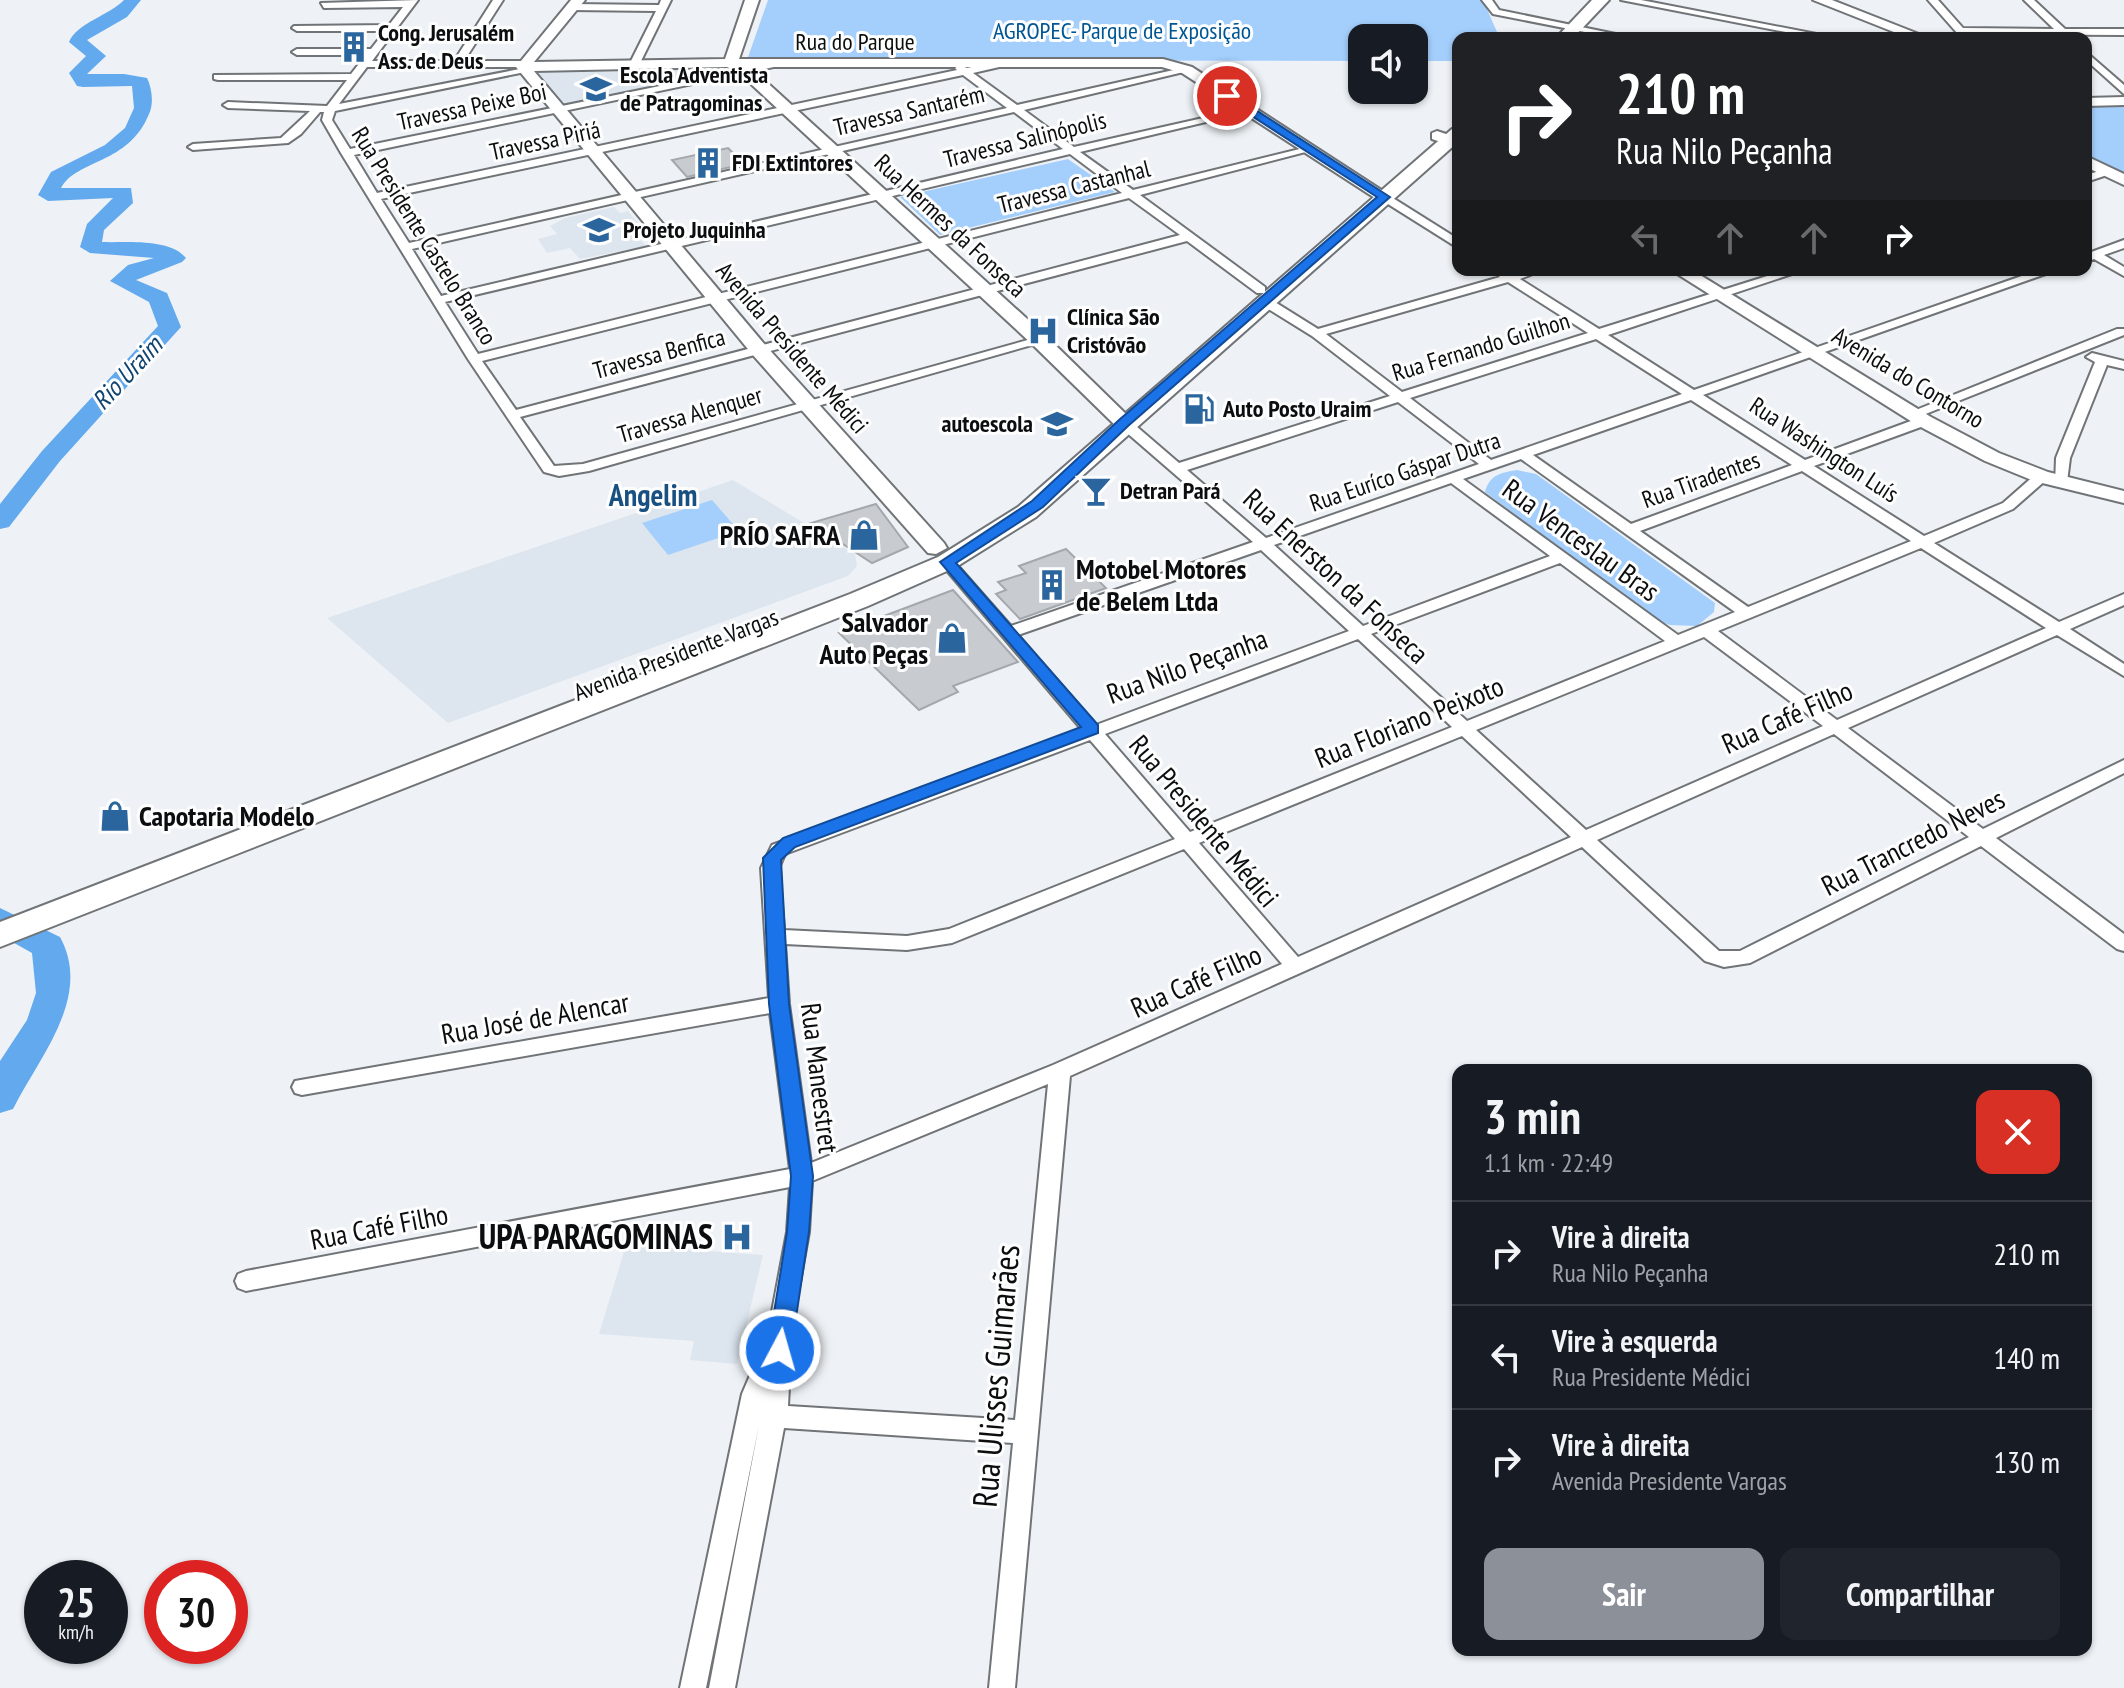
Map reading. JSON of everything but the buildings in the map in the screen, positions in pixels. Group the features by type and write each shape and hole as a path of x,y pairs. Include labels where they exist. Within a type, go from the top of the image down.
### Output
{"main road":[{"path":"1566,30 1585,0"},
{"path":"1566,30 1601,0"},
{"name":"Avenida Presidente Vargas","path":"40,910 942,555 1027,512 1117,417 1263,296 1379,192 1452,134"},
{"path":"0,915 40,910"},
{"path":"0,935 40,910"}],"street":[{"path":"458,63 498,0"},
{"path":"741,67 732,51 752,0"},
{"path":"741,67 763,0"},
{"path":"1487,0 1496,12 1566,30"},
{"path":"1626,0 1799,32"},
{"path":"1933,0 1962,32"},
{"path":"2029,0 2063,32"},
{"path":"1831,1 1909,32"},
{"path":"324,5 411,2"},
{"name":"Rua Presidente Castelo Branco","path":"411,2 354,77 324,108 330,127 474,359 549,469 559,472 584,468"},
{"path":"228,105 324,108 524,67 574,4 664,4 635,63"},
{"path":"297,28 391,28"},
{"path":"2092,33 2124,32"},
{"path":"297,52 372,52"},
{"path":"2092,61 2124,91"},
{"name":"Rua do Parque","path":"524,67 635,63 960,68 1005,63 1155,62 1187,70"},
{"path":"364,64 458,63 524,67"},
{"name":"Avenida Presidente Médici","path":"524,67 556,111 669,245 719,298 759,350 942,555"},
{"name":"Rua Hermes da Fonseca","path":"741,67 1040,341 1117,417"},
{"name":"Travessa Peixe Boi","path":"346,153 556,111 741,67"},
{"path":"960,68 1491,467"},
{"name":"Travessa Piriá","path":"374,197 787,110 960,68"},
{"path":"1187,70 1452,240"},
{"name":"Travessa Santarém","path":"407,247 1187,70"},
{"path":"218,77 354,77"},
{"path":"2092,102 2124,101"},
{"path":"193,147 284,141 324,108"},
{"name":"Travessa Salinópolis","path":"438,300 1248,109"},
{"name":"Travessa Castanhal","path":"474,359 1312,149"},
{"path":"2092,164 2124,180"},
{"path":"2092,177 2106,172"},
{"name":"Travessa Benfica","path":"513,415 1187,237"},
{"path":"2092,256 2124,244"},
{"path":"2092,256 2124,272"},
{"path":"1316,333 1498,276"},
{"name":"Rua Washington Luís","path":"1507,276 2124,671"},
{"name":"Avenida do Contorno","path":"1690,276 1918,418 1992,457 2051,480 2124,497"},
{"name":"Rua Fernando Guilhon","path":"1178,468 1778,276"},
{"name":"Rua Euríco Gáspar Dutra","path":"1010,632 2034,276"},
{"name":"Rua Tiradentes","path":"1628,530 1803,466 2123,333"},
{"name":"Travessa Alenquer","path":"584,468 1040,341"},
{"path":"2079,351 2102,361 2124,365"},
{"path":"2051,480 2102,361"},
{"name":"Rua Enerston da Fonseca","path":"1117,417 1264,544 1462,728 1588,838 1702,949 1724,960"},
{"name":"Rua Venceslau Bras","path":"1524,455 1746,613"},
{"name":"Rua Venceslau Bras","path":"1454,479 1677,642"},
{"name":"Rua Floriano Peixoto","path":"776,937 907,943 952,936 2008,506 2051,480"},
{"name":"Rua Presidente Médici","path":"942,555 1296,968"},
{"name":"Rua Nilo Peçanha","path":"789,843 1560,558"},
{"name":"Rua Café Filho","path":"246,1281 802,1176 1060,1071 1296,968 2124,599"},
{"path":"1706,630 2119,941"},
{"name":"Rua Trancredo Neves","path":"1724,960 1743,958 2124,766"},
{"name":"Rua Maneestret","path":"693,1688 762,1416 798,1232 802,1176 779,1004 770,868 778,850 789,843"},
{"name":"Rua José de Alencar","path":"302,1087 779,1004"},
{"name":"Rua Ulisses Guimarães","path":"1002,1688 1060,1071"},
{"path":"762,1416 1025,1432"},
{"name":"Rua Maneestret","path":"722,1688 762,1416"}],"shaded area":[{"name":"Escola Adventista de Patragominas","path":"575,66 730,67 733,71 562,105 537,73"},
{"name":"Projeto Juquinha","path":"614,207 620,213 628,211 650,237 641,240 646,246 580,259 570,248 547,253 538,239 557,234 550,226 565,218"},
{"path":"733,480 855,554 857,566 848,576 448,723 327,618"},
{"path":"626,1245 763,1255 737,1364 690,1360 694,1341 599,1334"}],"green space":[{"name":"AGROPEC- Parque de Exposição","path":"768,0 1483,0 1497,32 1452,32 1452,61 1428,61 1428,24 1348,24 1348,61 747,60"},
{"path":"2124,103 2124,179 2092,162 2092,106"},
{"path":"1068,159 1115,192 940,235 900,197"},
{"path":"1517,470 1536,474 1715,603 1714,612 1697,626 1670,625 1656,620 1485,492 1493,478"},
{"path":"712,500 739,531 668,555 642,523"}],"waterway":[{"name":"Rio Uraim","path":"0,521 51,456 170,327 159,298 121,281 136,270 175,258 161,252 90,247 94,228 123,203 124,192 48,195 58,176 112,149 133,131 143,108 141,82 124,79 83,82 78,73 97,56 78,42 79,38 121,13 133,0"},
{"name":"Rio Uraim","path":"0,920 48,946 53,972 53,993 48,1012 0,1098"}],"place":[{"name":"Cong. Jerusalém Ass. de Deus","path":"354,47"},
{"name":"Escola Adventista de Patragominas","path":"596,89"},
{"name":"FDI Extintores","path":"708,163"},
{"name":"Projeto Juquinha","path":"599,230"},
{"name":"Clínica São Cristóvão","path":"1043,331"},
{"name":"Auto Posto Uraim","path":"1199,409"},
{"name":"autoescola","path":"1057,424"},
{"name":"Detran Pará","path":"1096,491"},
{"name":"PRÍO SAFRA","path":"864,535"},
{"name":"Motobel Motores de Belem Ltda","path":"1052,585"},
{"name":"Salvador Auto Peças","path":"952,638"},
{"name":"Capotaria Modelo","path":"115,816"},
{"name":"UPA PARAGOMINAS","path":"737,1237"}],"district":[{"name":"Angelim","path":"653,496"}],"route":[{"path":"780,1350 780,1327 798,1232 802,1176 779,1004 770,868 772,858 789,843 1092,729 947,562 1037,504 1124,423 1384,197 1374,187 1227,96"}]}
